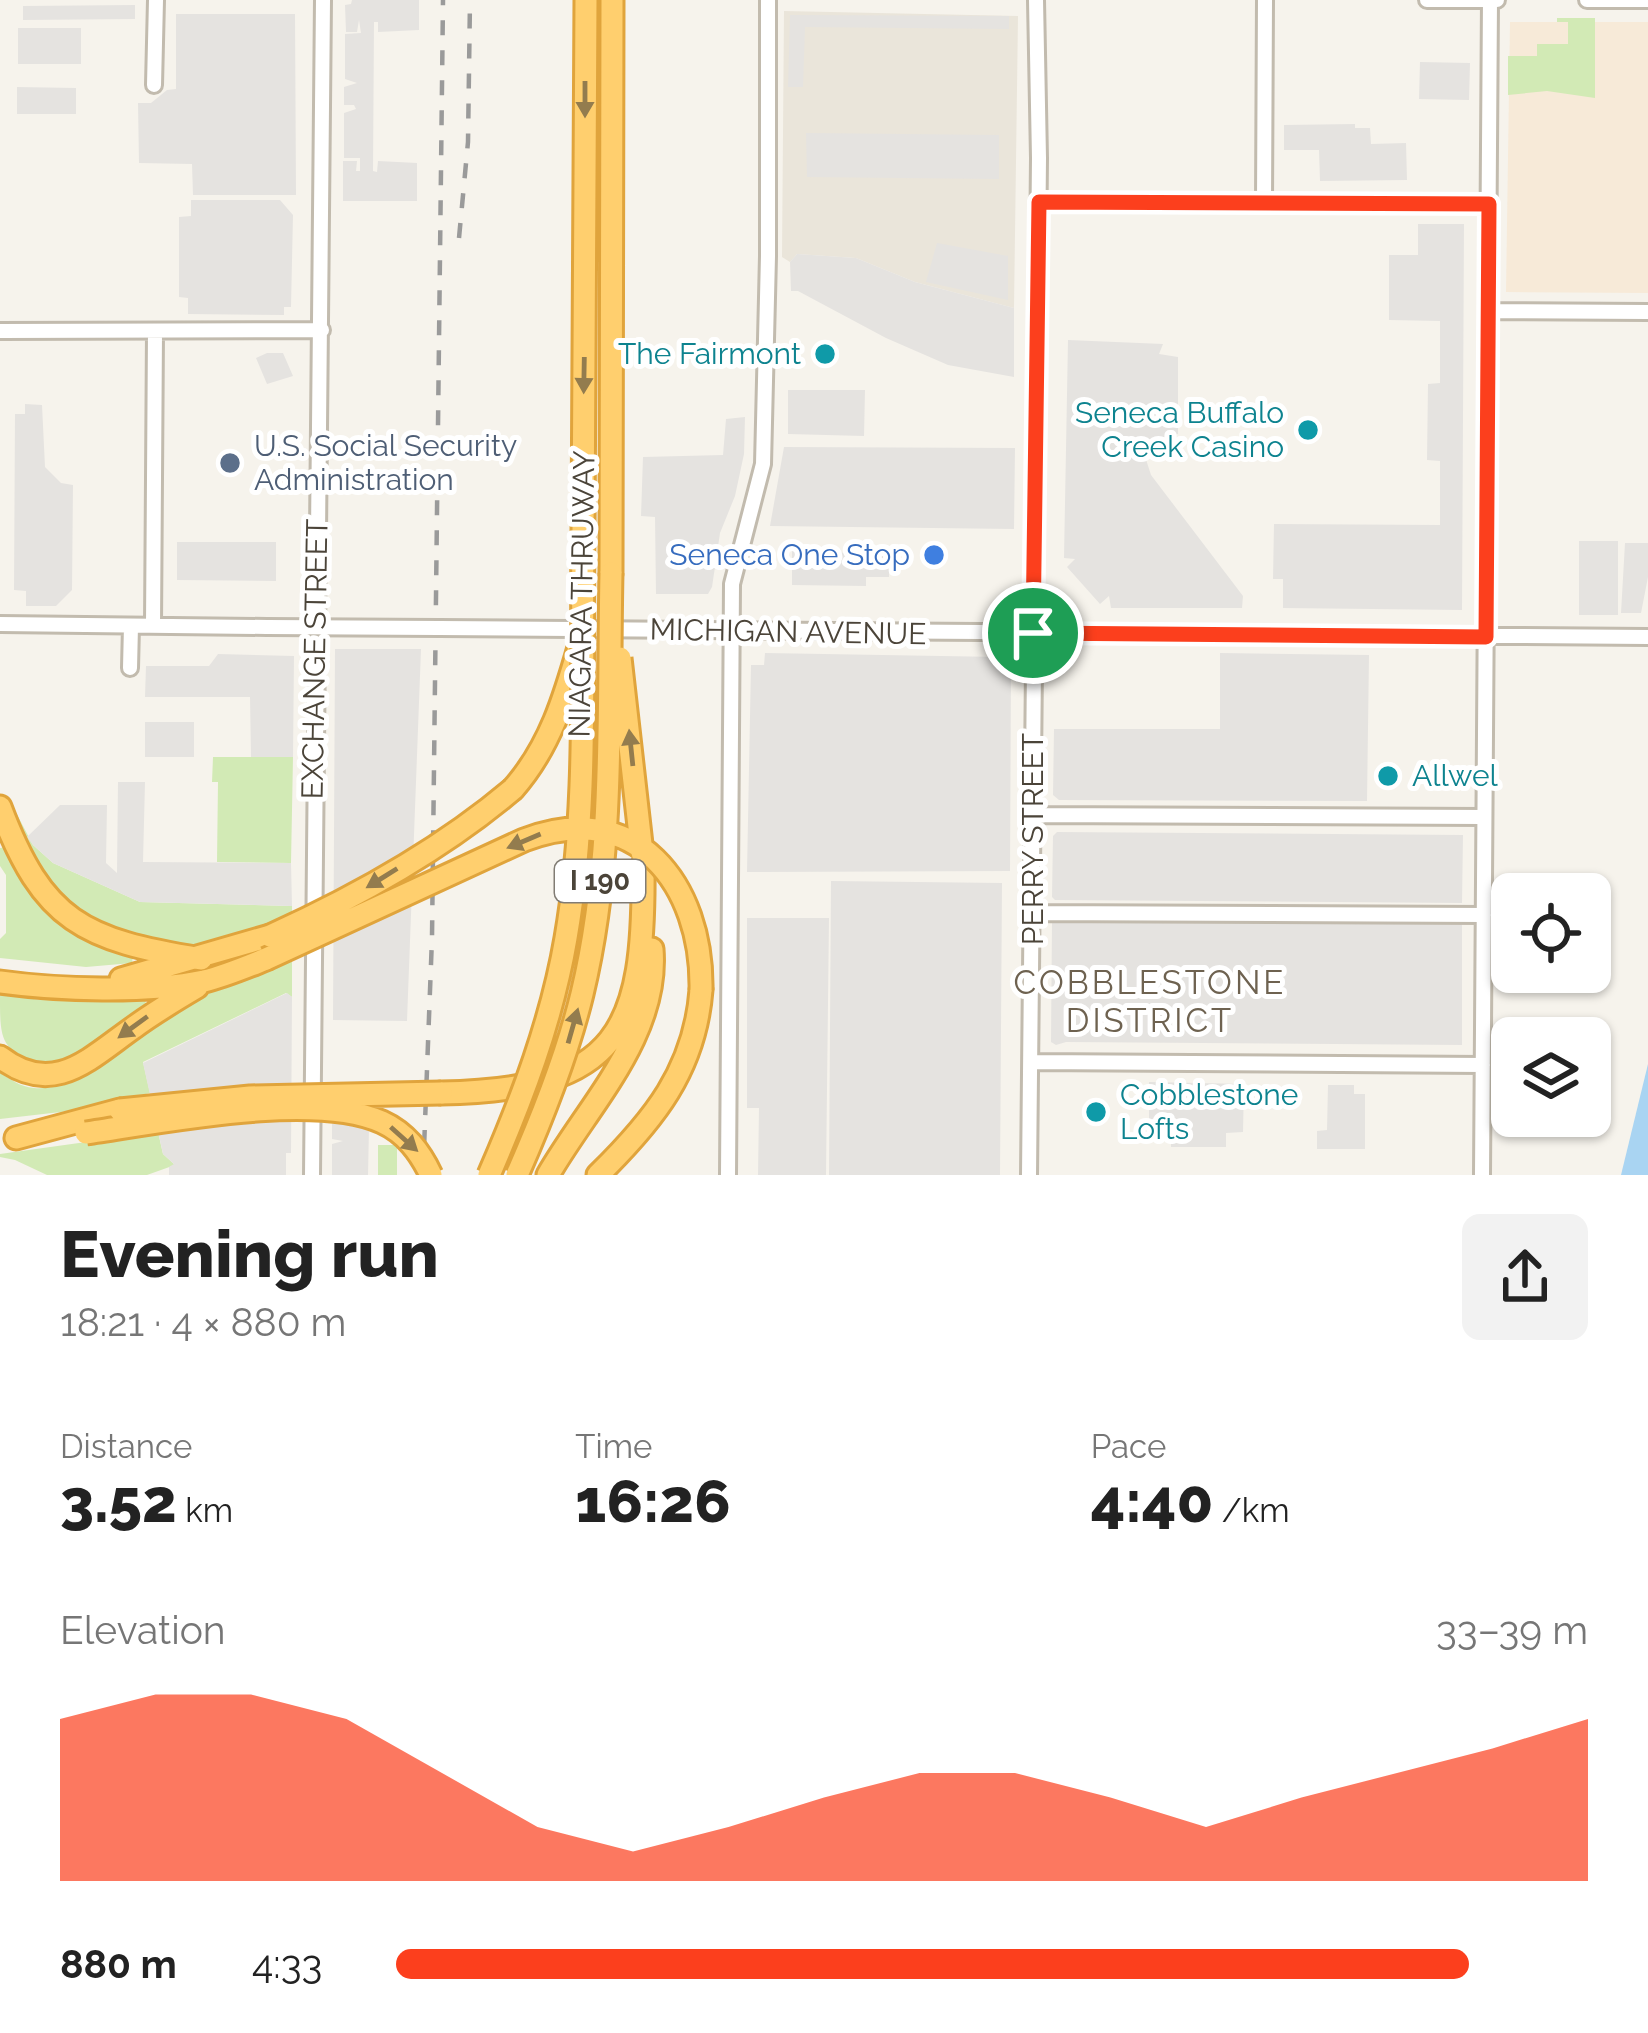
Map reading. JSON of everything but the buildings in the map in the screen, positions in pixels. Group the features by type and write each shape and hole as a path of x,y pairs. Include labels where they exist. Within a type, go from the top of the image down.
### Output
{"highway":[{"name":"NIAGARA THRUWAY","path":"489,1175 535,1058 566,940 580,800 586,0"},
{"name":"NIAGARA THRUWAY","path":"517,1175 562,1061 591,951 605,842 611,573 612,0"},
{"path":"548,1175 633,1041 649,1001 653,960 611,573"},
{"path":"0,982 155,987 204,970 372,885 484,813 529,771 555,723 582,640"},
{"path":"0,807 31,876 66,915 111,941 204,970 266,959 546,832 590,828 643,848 671,876 695,929 701,964 699,1015 693,1043 672,1091 598,1175"},
{"path":"8,1138 120,1110 250,1097 488,1092 526,1086 577,1068 602,1051 625,1020 639,967 643,865"},
{"path":"0,1057 22,1072 59,1074 87,1061 204,970"},
{"path":"8,1138 86,1133 214,1115 337,1111 387,1124 406,1137 431,1175"}],"street":[{"path":"154,85 156,0"},
{"name":"EXCHANGE STREET","path":"311,1175 323,0"},
{"path":"728,1175 732,584 763,464 768,0"},
{"name":"PERRY STREET","path":"1029,1175 1039,202 1036,0"},
{"path":"1264,202 1265,0"},
{"path":"1427,0 1494,0 1482,1175"},
{"path":"1587,0 1648,0"},
{"path":"1039,202 1489,204"},
{"path":"1488,311 1648,312"},
{"path":"0,331 322,330"},
{"path":"153,626 155,332"},
{"name":"MICHIGAN AVENUE","path":"0,625 1648,637"},
{"path":"130,626 130,668"},
{"path":"1034,815 1484,817"},
{"path":"1032,913 1484,915"},
{"path":"1031,1062 1483,1065"}],"shaded area":[{"path":"352,0 419,0 419,30 378,32 378,22 374,22 373,171 377,172 378,161 417,163 417,201 343,201 343,161 357,161 356,171 360,171 360,158 344,158 344,113 356,109 344,105 344,87 357,83 345,79 345,34 361,33 359,20 357,32 346,32 345,5"},
{"path":"135,5 135,19 23,20 23,6"},
{"path":"784,11 1018,16 1014,308 915,282 856,258 797,254 790,262 782,257"},
{"path":"176,14 295,14 296,195 193,195 192,164 139,163 138,103 151,103 176,89"},
{"path":"790,15 1009,16 1009,29 805,27 803,87 788,87"},
{"path":"1510,22 1648,22 1648,293 1506,292"},
{"path":"18,28 81,28 81,64 18,64"},
{"path":"1420,62 1470,63 1469,100 1419,99"},
{"path":"17,87 76,88 76,114 17,114"},
{"path":"1355,124 1355,128 1370,128 1371,144 1406,143 1407,180 1320,181 1319,150 1284,150 1284,125"},
{"path":"806,133 999,135 999,179 807,177"},
{"path":"191,200 280,200 293,215 291,307 284,307 284,315 188,314 188,298 179,297 179,217 191,216"},
{"path":"1418,224 1464,224 1462,610 1283,608 1283,579 1273,579 1274,524 1440,525 1440,461 1427,460 1428,384 1440,383 1440,321 1389,320 1389,255 1418,255"},
{"path":"937,243 1008,256 1008,300 926,282"},
{"path":"797,254 856,258 915,282 1014,308 1014,377 948,365 791,291 790,262"},
{"path":"1068,340 1163,344 1159,354 1178,357 1178,434 1136,443 1141,444 1151,475 1243,596 1242,608 1111,608 1109,596 1100,604 1067,567 1075,559 1064,558"},
{"path":"283,353 293,376 267,384 256,358"},
{"path":"788,390 865,390 864,436 788,434"},
{"path":"25,404 42,405 45,467 61,483 73,485 72,590 56,606 26,606 26,591 14,590 15,414 25,414"},
{"path":"745,417 744,454 720,533 712,587 708,594 656,594 655,517 641,516 643,457 723,455 726,419"},
{"path":"784,447 1015,448 1014,529 770,526"},
{"path":"1579,541 1618,541 1618,615 1579,615"},
{"path":"177,542 276,542 276,581 177,580"},
{"path":"1625,543 1648,543 1641,613 1621,613"},
{"path":"792,550 889,555 889,577 866,577 866,586 792,585"},
{"path":"335,649 421,649 407,1021 333,1020"},
{"path":"765,653 1000,657 1000,667 1011,667 1010,871 747,872 751,665 764,665"},
{"path":"1220,653 1369,655 1367,801 1059,800 1053,795 1054,729 1220,729"},
{"path":"218,654 294,656 293,757 251,757 250,697 145,697 146,666 209,666"},
{"path":"145,722 194,722 194,757 145,757"},
{"path":"118,782 145,782 143,862 291,863 292,906 140,902 53,863 27,837 60,805 107,805 106,863 117,873"},
{"path":"1057,832 1463,835 1462,903 1055,900 1053,836"},
{"path":"831,881 1002,883 1000,1175 829,1175"},
{"path":"747,918 829,918 826,1175 758,1175 759,1108 747,1108"},
{"path":"1052,922 1462,924 1462,1045 1056,1045 1051,1042"},
{"path":"287,993 292,997 291,1153 286,1153 286,1175 169,1175 174,1164 163,1154 143,1063"},
{"path":"1149,1082 1244,1084 1243,1132 1226,1133 1226,1147 1171,1147 1159,1128 1149,1128"},
{"path":"1328,1085 1354,1085 1354,1094 1365,1094 1365,1149 1317,1149 1317,1131 1327,1130"},
{"path":"332,1121 359,1122 359,1128 369,1128 368,1175 332,1175 332,1144 343,1141 332,1139"}],"green space":[{"path":"1557,18 1595,18 1595,98 1547,91 1508,95 1508,56 1537,56 1537,44 1568,44 1568,22 1557,22"},
{"path":"213,757 293,757 291,863 217,862 218,782 212,782"},
{"path":"12,805 33,845 53,863 140,902 292,906 292,913 213,942 165,943 116,932 72,908 38,874 7,806"},
{"path":"6,847 29,888 55,917 133,956 132,963 86,967 0,958 0,939 6,933 6,875 0,866 0,848"},
{"path":"292,959 292,997 286,993 143,1062 150,1093 78,1110 0,1119 0,1073 34,1088 77,1079 203,991"},
{"path":"0,995 42,1000 144,996 146,1004 74,1057 41,1069 17,1055 5,1041"},
{"path":"158,1132 163,1154 175,1165 147,1175 47,1175 0,1157 0,1154"},
{"path":"378,1145 397,1145 397,1175 378,1175"}],"water":[{"path":"1648,1064 1648,1175 1621,1175"}],"railway":[{"path":"423,1175 432,938 443,0"},
{"path":"459,238 468,142 470,0"}],"place":[{"name":"The Fairmont","path":"825,354"},
{"name":"Seneca Buffalo Creek Casino","path":"1308,430"},
{"name":"U.S. Social Security Administration","path":"230,463"},
{"name":"Seneca One Stop","path":"934,555"},
{"name":"Allwel","path":"1388,776"},
{"name":"Cobblestone Lofts","path":"1096,1112"}],"district":[{"name":"COBBLESTONE DISTRICT","path":"1150,1001"}],"route":[{"path":"1039,202 1489,204 1486,637 1033,633 1039,202"}]}
